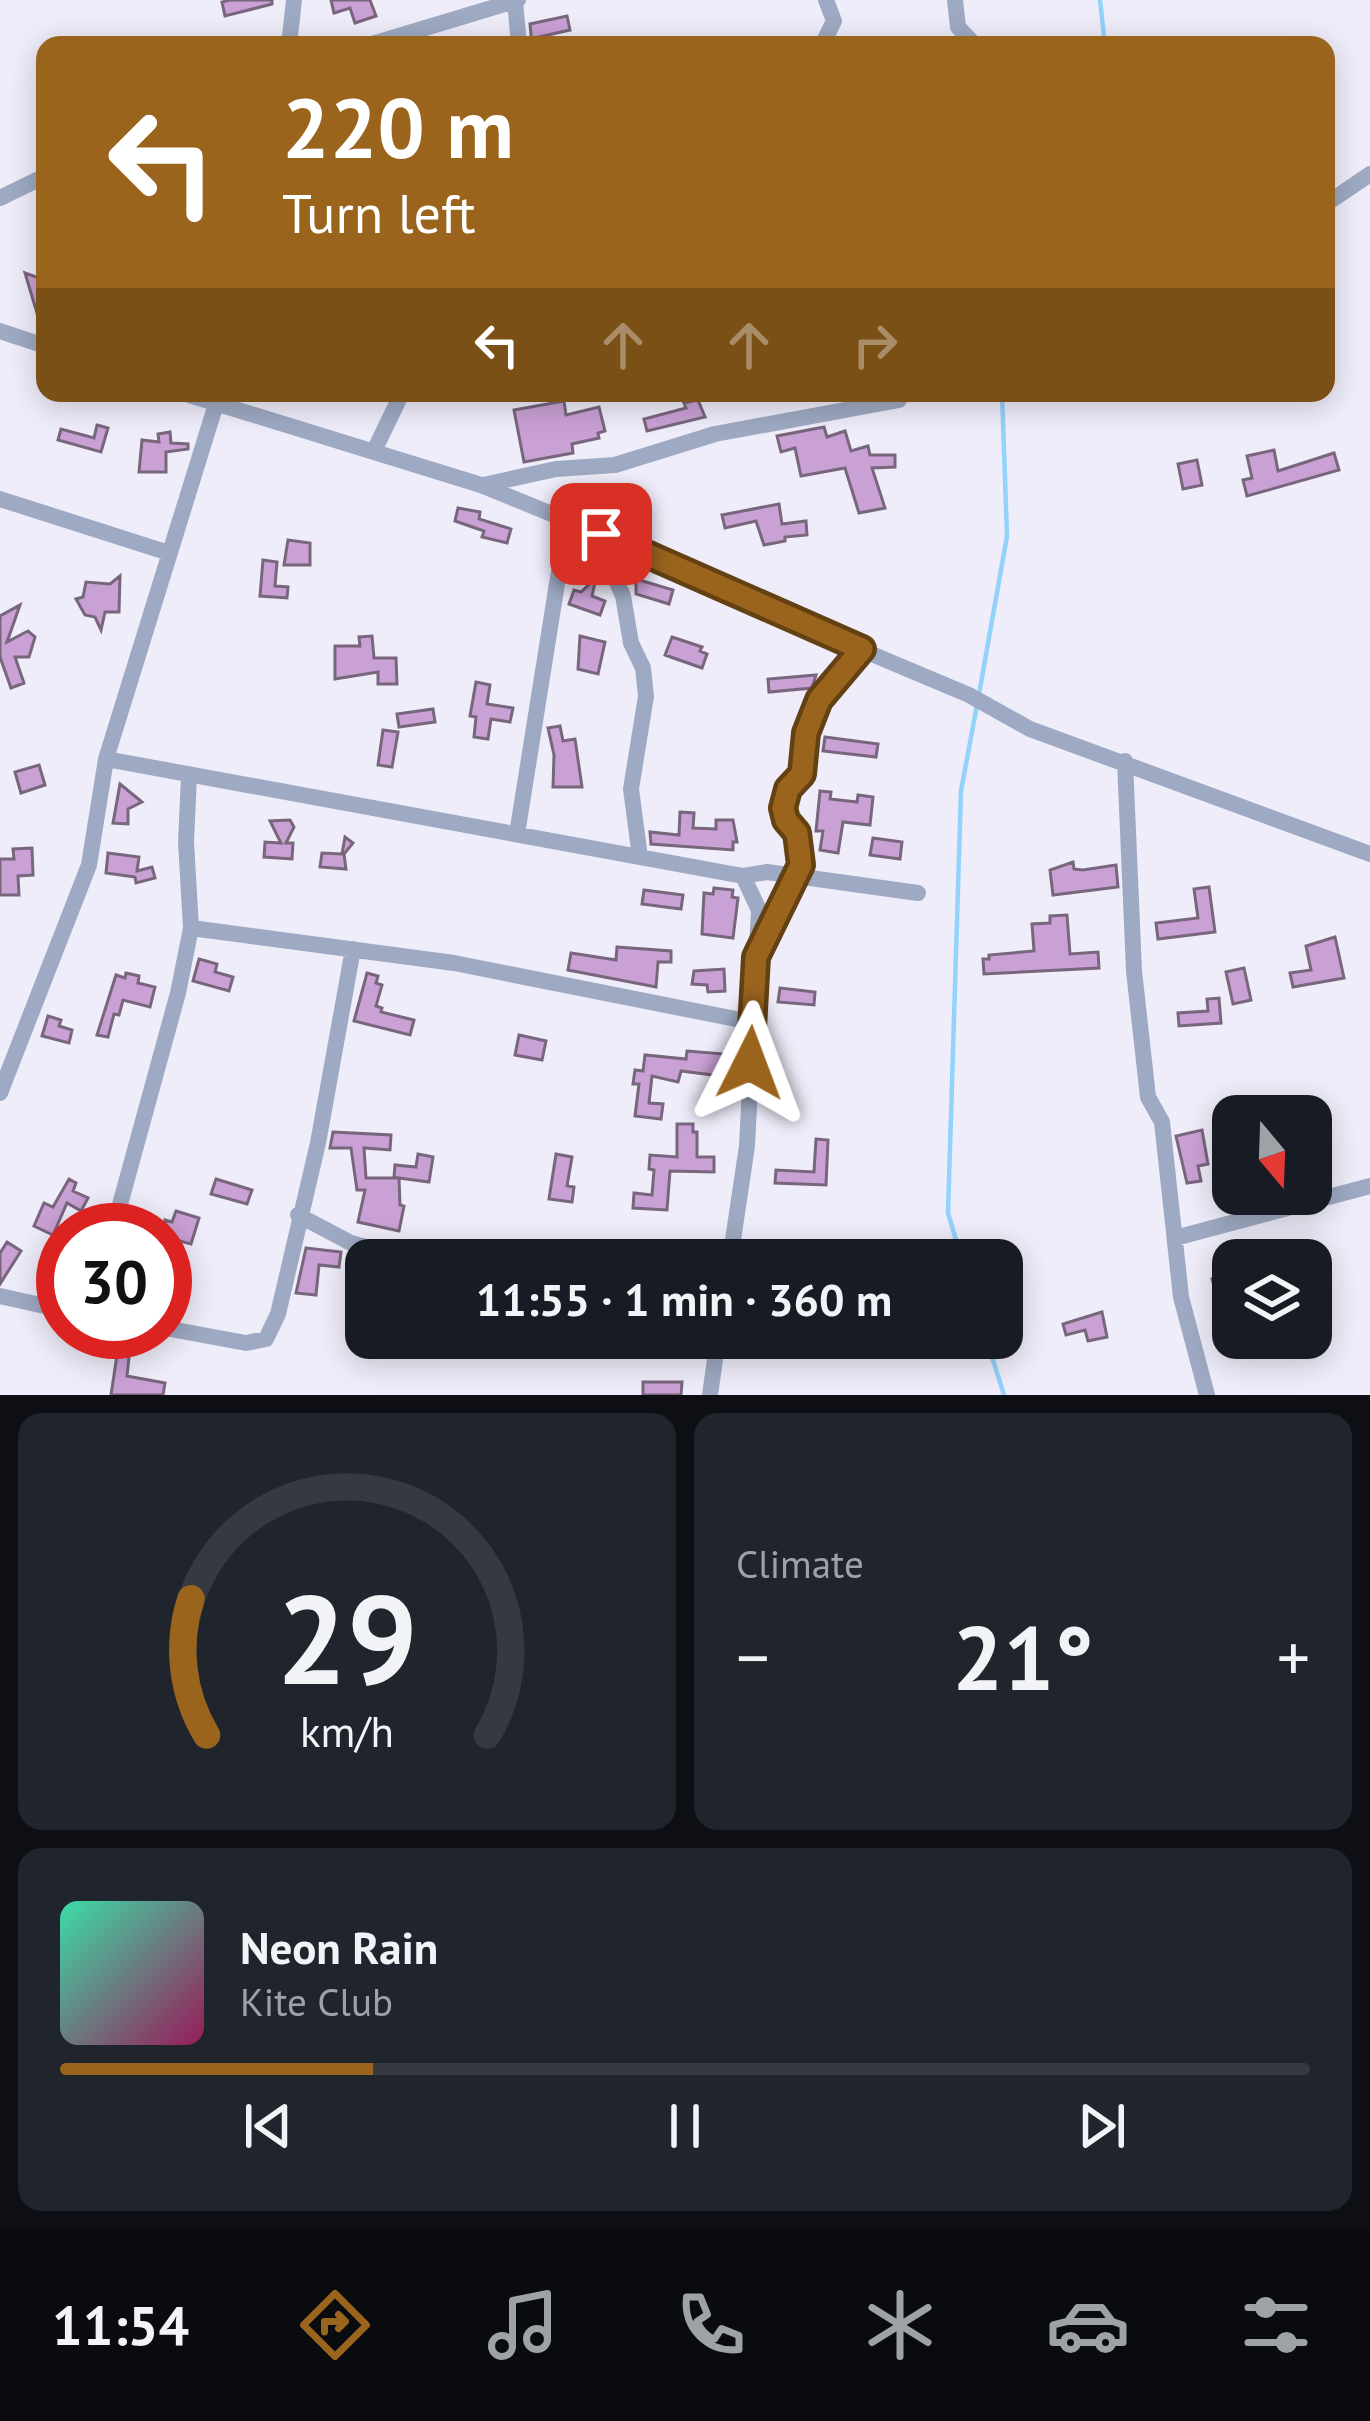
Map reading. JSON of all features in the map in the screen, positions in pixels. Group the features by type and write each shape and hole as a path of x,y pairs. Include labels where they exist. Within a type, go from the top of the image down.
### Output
{"street":[{"path":"290,36 294,0"},
{"path":"399,36 517,0 519,36"},
{"path":"826,0 834,21 826,36"},
{"path":"956,0 958,27 966,36"},
{"path":"1335,198 1370,174"},
{"path":"0,198 36,180"},
{"path":"0,331 36,343"},
{"path":"210,402 481,485 669,562 1077,748 1125,761 1370,854"},
{"path":"374,451 398,402"},
{"path":"481,485 556,470 615,465 715,434 854,402"},
{"path":"0,1093 9,1045 89,865 106,759 216,404"},
{"path":"0,499 169,553"},
{"path":"517,834 567,520"},
{"path":"615,578 631,643 643,668 646,696 631,789 640,857"},
{"path":"756,957 801,865 801,848 783,808 788,789 802,774 806,733 819,700 862,649"},
{"path":"106,759 743,876 767,872 918,893"},
{"path":"1125,761 1134,971 1148,1097 1162,1122 1184,1314 1207,1395"},
{"path":"121,1203 169,1030 191,928 186,842 189,776"},
{"path":"733,1239 747,1146 759,910 743,876"},
{"path":"191,928 454,963 751,1022"},
{"path":"192,1333 246,1342 266,1339 278,1314 317,1143 353,949"},
{"path":"1175,1238 1370,1186"},
{"path":"298,1216 345,1240"},
{"path":"0,1297 36,1304"},
{"path":"710,1395 715,1359"}],"building":[{"path":"272,0 272,4 225,16 222,2"},
{"path":"331,0 370,0 376,16 355,23 350,8 334,13"},
{"path":"567,16 570,30 531,36 530,24"},
{"path":"25,273 36,277 36,310"},
{"path":"564,402 566,415 599,407 605,431 598,433 599,438 572,444 573,453 524,462 514,410"},
{"path":"699,402 705,417 647,431 644,419 686,408 684,403"},
{"path":"97,425 108,428 101,452 58,440 61,429 94,438"},
{"path":"824,427 827,437 845,431 851,451 868,446 870,455 895,455 895,467 872,468 885,508 859,513 845,468 801,476 795,448 781,452 777,436"},
{"path":"170,432 171,443 188,444 188,449 166,452 166,472 139,472 142,440 159,442 158,434"},
{"path":"1274,450 1278,471 1334,453 1339,470 1247,496 1243,480 1252,478 1247,456"},
{"path":"1197,460 1202,485 1183,489 1178,464"},
{"path":"779,504 782,524 806,521 807,535 764,545 756,521 725,528 722,515"},
{"path":"458,508 480,512 479,519 511,529 507,543 482,537 484,531 455,521"},
{"path":"288,540 310,543 310,565 284,565"},
{"path":"263,560 277,562 275,586 288,587 287,598 260,596"},
{"path":"120,576 119,612 105,612 101,630 76,599 83,597 86,582 110,584"},
{"path":"596,578 592,596 605,601 600,615 569,604 574,590 581,592"},
{"path":"636,579 673,590 669,604 636,594"},
{"path":"20,605 7,642 28,631 35,637 29,657 15,657 24,683 11,688 0,657 0,616"},
{"path":"372,636 374,658 396,658 397,684 378,684 378,672 335,679 335,646 360,646 359,637"},
{"path":"580,636 605,642 598,674 578,669"},
{"path":"672,637 702,647 700,651 707,654 702,668 665,655"},
{"path":"816,675 812,688 769,692 768,679"},
{"path":"476,682 490,685 487,704 513,708 510,722 491,719 488,739 474,737 476,717 470,716"},
{"path":"433,709 435,722 399,727 397,714"},
{"path":"560,726 563,741 575,739 582,787 553,787 554,755 548,728"},
{"path":"383,730 398,732 392,767 378,765"},
{"path":"825,737 878,744 876,757 823,751"},
{"path":"39,765 45,785 21,793 15,772"},
{"path":"120,784 142,802 128,809 128,824 113,823"},
{"path":"820,791 831,792 830,799 857,802 858,795 873,797 870,825 843,822 838,853 820,850 823,831 816,831"},
{"path":"680,812 694,813 693,828 716,829 716,820 733,820 737,842 733,850 651,844 650,832 679,835"},
{"path":"290,820 294,827 286,843 293,843 292,859 264,857 265,842 281,843 270,821"},
{"path":"345,837 353,843 344,854 346,869 320,867 322,853 342,854"},
{"path":"873,838 902,842 900,859 870,855"},
{"path":"32,848 33,875 18,876 19,895 0,895 0,859 14,859 13,849"},
{"path":"108,853 139,857 137,871 152,867 155,878 136,883 135,877 106,873"},
{"path":"1073,862 1074,869 1083,870 1116,865 1118,887 1053,895 1050,870"},
{"path":"1209,887 1215,932 1158,939 1156,923 1198,918 1194,889"},
{"path":"714,888 733,890 732,897 738,898 733,938 702,934 704,893 713,894"},
{"path":"644,890 683,895 681,909 642,904"},
{"path":"1067,915 1070,954 1098,952 1099,968 984,974 983,959 989,955 1034,951 1032,924"},
{"path":"1335,937 1344,978 1293,987 1290,973 1311,970 1306,946"},
{"path":"617,947 671,951 671,962 658,962 656,987 568,970 571,953 616,960"},
{"path":"199,959 217,964 215,972 233,977 229,991 193,981"},
{"path":"1244,968 1251,1000 1233,1004 1226,972"},
{"path":"724,969 725,991 708,992 707,985 692,984 694,971"},
{"path":"126,973 139,976 138,983 155,987 150,1007 123,1000 108,1037 97,1035 116,975 125,978"},
{"path":"367,973 378,976 376,983 382,985 376,1006 381,1012 414,1020 410,1035 354,1021"},
{"path":"780,988 815,992 814,1005 778,1002"},
{"path":"1219,998 1221,1023 1179,1026 1178,1013 1208,1011 1207,999"},
{"path":"48,1016 72,1030 69,1043 42,1036"},
{"path":"519,1035 546,1041 542,1060 515,1055"},
{"path":"687,1051 724,1054 721,1076 681,1071 678,1082 652,1076 649,1103 663,1104 661,1119 635,1116 639,1084 633,1084 635,1070 643,1071 645,1055 686,1059"},
{"path":"677,1124 693,1124 697,1157 714,1157 714,1172 670,1171 667,1210 633,1208 634,1193 652,1195 650,1155 677,1157"},
{"path":"1202,1130 1208,1164 1198,1166 1201,1181 1187,1183 1176,1136"},
{"path":"333,1132 391,1135 390,1150 364,1148 366,1178 399,1178 400,1205 404,1206 399,1231 358,1222 365,1190 357,1190 351,1148 330,1148"},
{"path":"816,1139 828,1140 826,1185 775,1183 776,1170 814,1172"},
{"path":"418,1154 433,1157 429,1182 394,1177 395,1165 416,1167"},
{"path":"556,1154 572,1157 567,1186 574,1187 572,1202 549,1199"},
{"path":"69,1179 76,1183 73,1191 88,1198 85,1203 55,1203"},
{"path":"216,1179 252,1190 247,1204 211,1194"},
{"path":"7,1242 21,1251 0,1284 0,1253"},
{"path":"306,1248 341,1252 339,1267 319,1265 316,1295 296,1293"},
{"path":"1102,1312 1107,1337 1088,1341 1085,1330 1066,1335 1063,1324"},
{"path":"116,1359 129,1359 127,1376 165,1383 163,1395 111,1395"},
{"path":"643,1382 682,1382 681,1395 643,1395"}],"waterway":[{"path":"1100,0 1104,36"},
{"path":"979,694 1007,536 1002,402"},
{"path":"956,1239 948,1213 961,791 977,705"},
{"path":"993,1359 1004,1395"}],"route":[{"path":"601,534 862,649 819,700 806,733 802,774 788,789 783,808 797,833 801,865 756,957 750,1063"}]}
